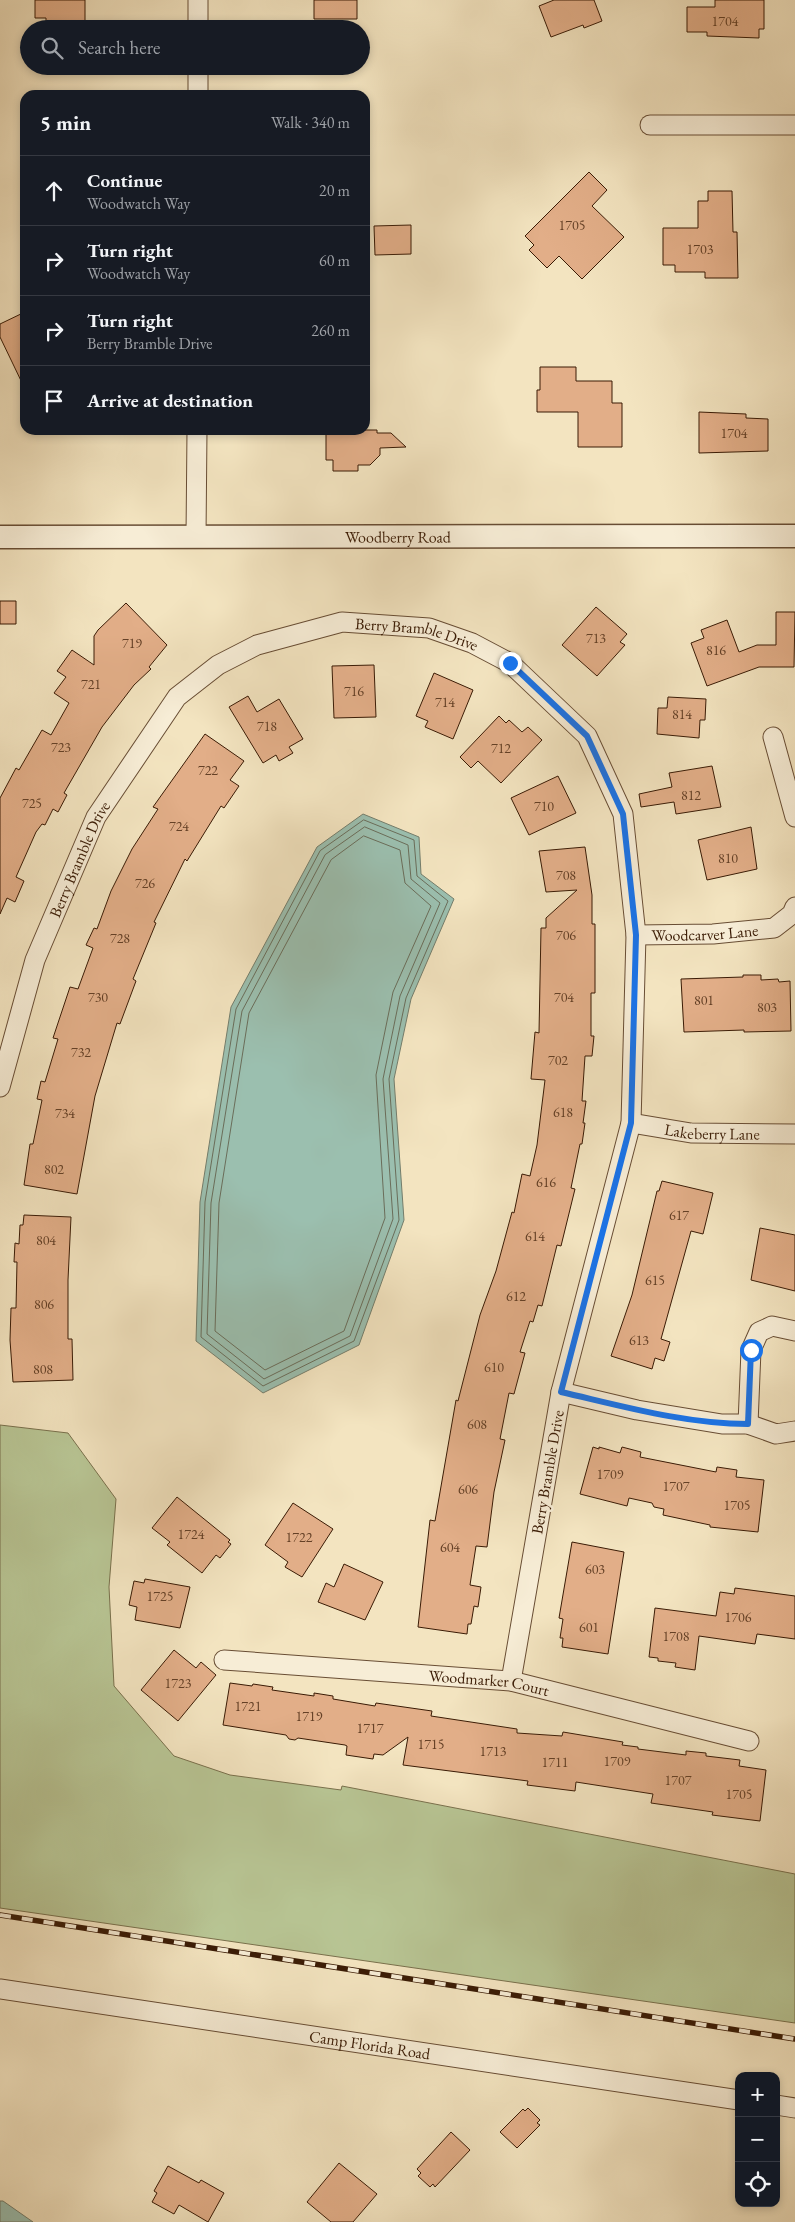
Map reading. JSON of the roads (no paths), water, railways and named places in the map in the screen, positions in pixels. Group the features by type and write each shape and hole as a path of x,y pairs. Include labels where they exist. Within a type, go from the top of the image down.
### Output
{"street":[{"path":"198,0 198,20"},
{"path":"198,75 198,90"},
{"path":"650,125 795,125"},
{"path":"196,537 197,435"},
{"name":"Woodberry Road","path":"0,537 795,536"},
{"name":"Berry Bramble Drive","path":"0,1087 35,960 96,817 177,697 218,665 257,645 342,622 429,628 472,643 510,663 587,736 623,814 636,935 631,1123 561,1392 511,1681"},
{"path":"773,736 795,817"},
{"name":"Woodcarver Lane","path":"636,935 713,934 774,928 792,914 795,907"},
{"name":"Lakeberry Lane","path":"631,1123 691,1133 795,1134"},
{"path":"748,1424 751,1350 759,1332 772,1326 795,1331"},
{"path":"561,1392 656,1413 722,1424 748,1424 776,1434 795,1431"},
{"name":"Woodmarker Court","path":"224,1660 511,1681 748,1741"},
{"name":"Camp Florida Road","path":"0,1989 735,2099"},
{"path":"780,2106 795,2108"}],"water":[{"path":"363,814 419,837 421,874 454,899 411,999 394,1079 404,1220 359,1345 263,1393 196,1341 200,1202 231,1007 317,847"},
{"path":"0,2201 3,2201 33,2222 0,2222"}],"railway":[{"path":"0,1915 795,2039"}]}
